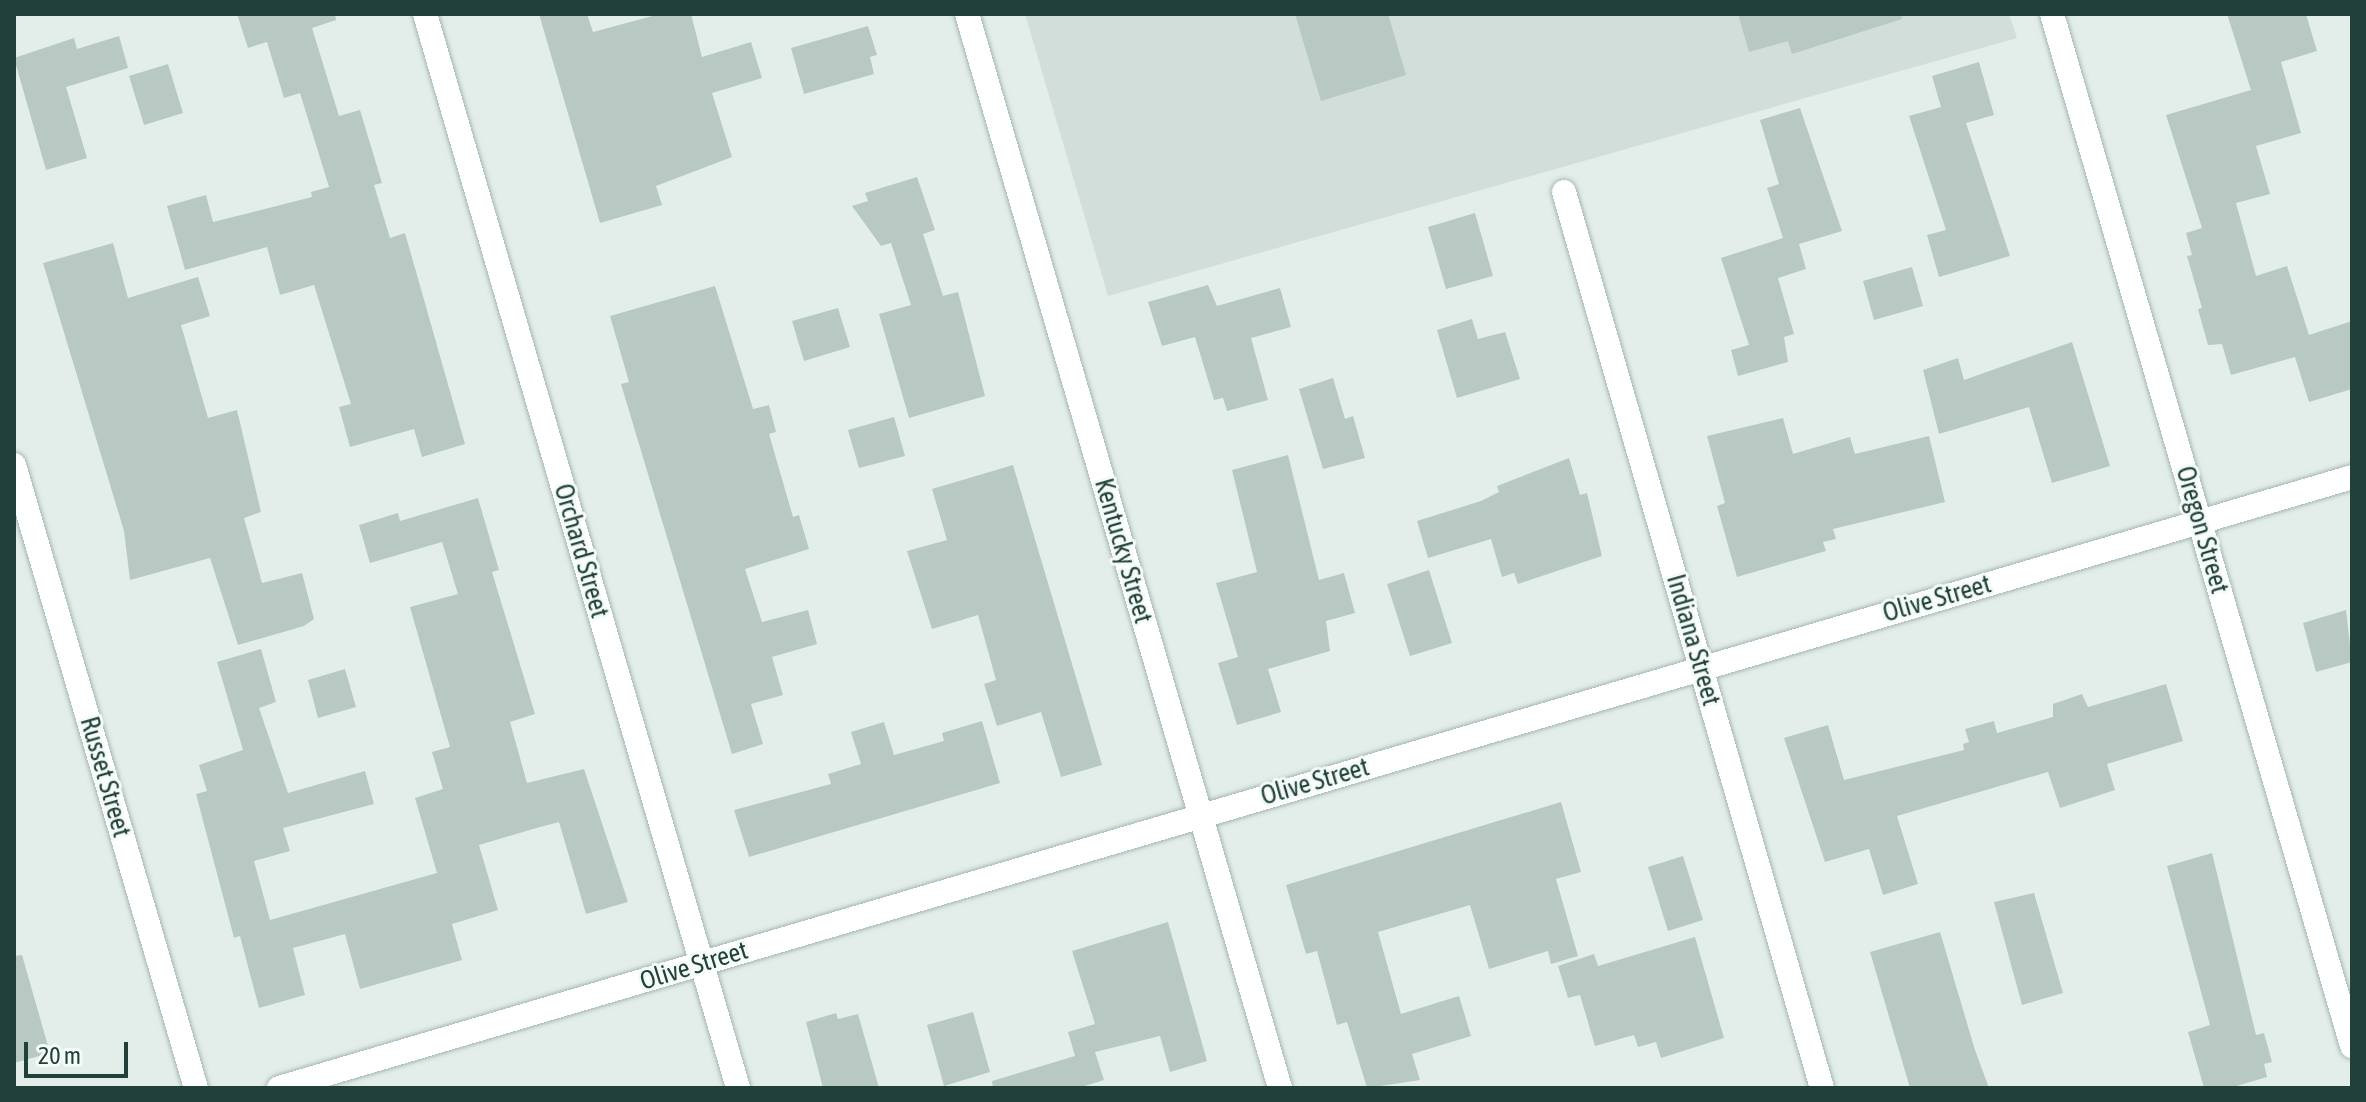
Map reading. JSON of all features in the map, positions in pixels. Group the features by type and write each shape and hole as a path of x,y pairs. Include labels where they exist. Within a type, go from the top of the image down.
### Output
{"street":[{"name":"Orchard Street","path":"425,14 738,1088"},
{"name":"Kentucky Street","path":"967,14 1280,1088"},
{"name":"Oregon Street","path":"2052,14 2352,1046"},
{"name":"Indiana Street","path":"1564,192 1822,1088"},
{"name":"Russet Street","path":"14,465 196,1088"},
{"name":"Olive Street","path":"279,1088 2352,477"}],"shaded area":[{"path":"1025,14 2009,14 2017,38 1108,296"}],"building":[{"path":"237,14 335,14 336,20 312,28 339,116 360,110 382,183 374,185 390,238 405,233 465,444 422,457 414,429 350,447 339,407 351,404 314,285 280,295 267,247 185,270 167,206 206,195 213,222 312,197 311,192 329,187 300,93 284,98 267,42 248,48"},
{"path":"539,14 587,14 593,32 660,14 691,14 702,57 751,42 762,78 712,93 732,157 656,186 662,205 600,223"},
{"path":"1295,14 1388,14 1406,75 1321,101"},
{"path":"1738,14 1901,14 1902,19 1792,54 1788,41 1749,52"},
{"path":"2227,14 2306,14 2317,51 2281,62 2301,133 2256,146 2270,194 2236,203 2256,276 2287,266 2309,335 2352,321 2352,389 2309,402 2295,357 2231,375 2222,344 2208,345 2198,309 2202,308 2187,256 2192,255 2186,233 2202,228 2166,115 2251,90"},
{"path":"868,26 877,55 870,57 874,74 804,94 791,48"},
{"path":"119,36 128,68 66,87 87,158 46,170 14,58 74,38 77,49"},
{"path":"1979,62 1994,115 1966,123 2010,256 1939,277 1927,235 1946,230 1909,116 1941,107 1932,76"},
{"path":"168,64 183,113 144,125 129,76"},
{"path":"1800,108 1842,231 1799,244 1806,269 1778,278 1794,334 1784,337 1788,362 1738,376 1731,350 1749,345 1721,258 1783,238 1767,188 1779,184 1760,120"},
{"path":"917,177 935,230 923,234 943,296 958,292 985,396 909,418 879,314 911,305 891,243 881,246 852,206 868,201 865,193"},
{"path":"1475,213 1493,276 1446,289 1428,227"},
{"path":"113,243 128,298 198,277 210,316 181,325 208,418 237,410 261,512 244,518 262,583 302,573 314,619 304,626 238,645 210,558 130,580 124,531 43,263"},
{"path":"1912,267 1923,306 1874,320 1863,281"},
{"path":"1208,285 1217,306 1280,288 1291,327 1251,338 1268,400 1227,411 1223,398 1214,400 1195,337 1162,346 1148,302"},
{"path":"715,286 753,409 769,405 776,432 769,434 793,517 799,515 809,549 745,569 762,622 808,610 817,644 772,657 783,695 751,704 763,744 732,754 621,384 629,382 610,316"},
{"path":"838,308 850,347 804,361 792,321"},
{"path":"1472,319 1478,339 1505,332 1520,379 1457,398 1437,330"},
{"path":"2072,342 2110,466 2052,483 2029,407 1939,434 1923,370 1958,358 1964,380"},
{"path":"1333,378 1345,419 1353,416 1365,458 1323,469 1299,389"},
{"path":"894,417 905,456 859,468 848,430"},
{"path":"1783,418 1793,454 1850,437 1855,454 1929,436 1945,502 1833,529 1836,539 1823,542 1826,551 1737,577 1717,506 1725,503 1707,436"},
{"path":"1288,455 1319,580 1344,573 1355,613 1326,621 1330,651 1268,669 1281,712 1237,725 1218,663 1238,657 1216,583 1257,572 1232,470"},
{"path":"1569,458 1580,495 1587,493 1602,556 1518,584 1514,573 1502,577 1491,539 1428,558 1417,521 1481,501 1499,492 1497,486"},
{"path":"1013,465 1102,765 1061,777 1041,712 997,726 984,684 996,680 978,615 932,629 907,551 947,540 932,489"},
{"path":"478,498 499,570 492,572 535,714 510,722 527,783 584,769 628,902 586,914 559,822 533,829 479,845 498,910 452,924 462,960 360,989 345,934 293,948 305,995 259,1008 240,936 234,938 196,794 207,791 199,765 243,750 217,662 261,649 276,702 259,708 288,793 365,771 374,804 283,828 290,851 254,861 270,920 437,873 415,798 443,789 432,752 450,747 410,607 458,594 442,542 370,563 359,525 398,513 400,521"},
{"path":"1429,570 1452,643 1410,656 1387,584"},
{"path":"2346,610 2352,662 2316,672 2303,623"},
{"path":"345,669 356,707 318,718 308,680"},
{"path":"2166,684 2183,741 2107,764 2115,790 2060,808 2048,772 1897,816 1918,884 1883,895 1869,849 1825,862 1784,738 1828,725 1844,780 1964,750 1963,744 1969,742 1965,729 1994,721 1997,733 2053,717 2053,704 2082,694 2088,707"},
{"path":"982,721 1000,783 749,857 734,810 831,784 828,774 861,764 851,732 884,722 894,755 944,741 942,733"},
{"path":"1561,802 1581,872 1556,879 1578,956 1551,964 1548,951 1489,969 1470,905 1378,932 1401,1014 1459,996 1471,1036 1412,1054 1420,1080 1367,1088 1347,1022 1337,1025 1317,951 1306,954 1286,885"},
{"path":"2212,853 2256,1035 2264,1033 2272,1062 2264,1064 2267,1077 2230,1088 2204,1088 2188,1032 2210,1025 2167,866"},
{"path":"1683,856 1703,920 1668,931 1648,867"},
{"path":"2034,893 2063,993 2022,1005 1994,902"},
{"path":"1168,922 1207,1061 1170,1072 1160,1036 1095,1052 1104,1080 1078,1088 993,1088 992,1081 1075,1056 1068,1032 1095,1024 1072,951"},
{"path":"1940,932 1989,1088 1910,1088 1870,952"},
{"path":"1695,937 1724,1038 1661,1058 1656,1042 1638,1047 1634,1035 1595,1046 1580,995 1568,998 1558,966 1594,954 1598,966"},
{"path":"22,955 50,1053 14,1063 14,956"},
{"path":"973,1012 990,1072 944,1086 927,1025"},
{"path":"836,1013 838,1019 858,1014 879,1088 823,1088 806,1022"}]}
